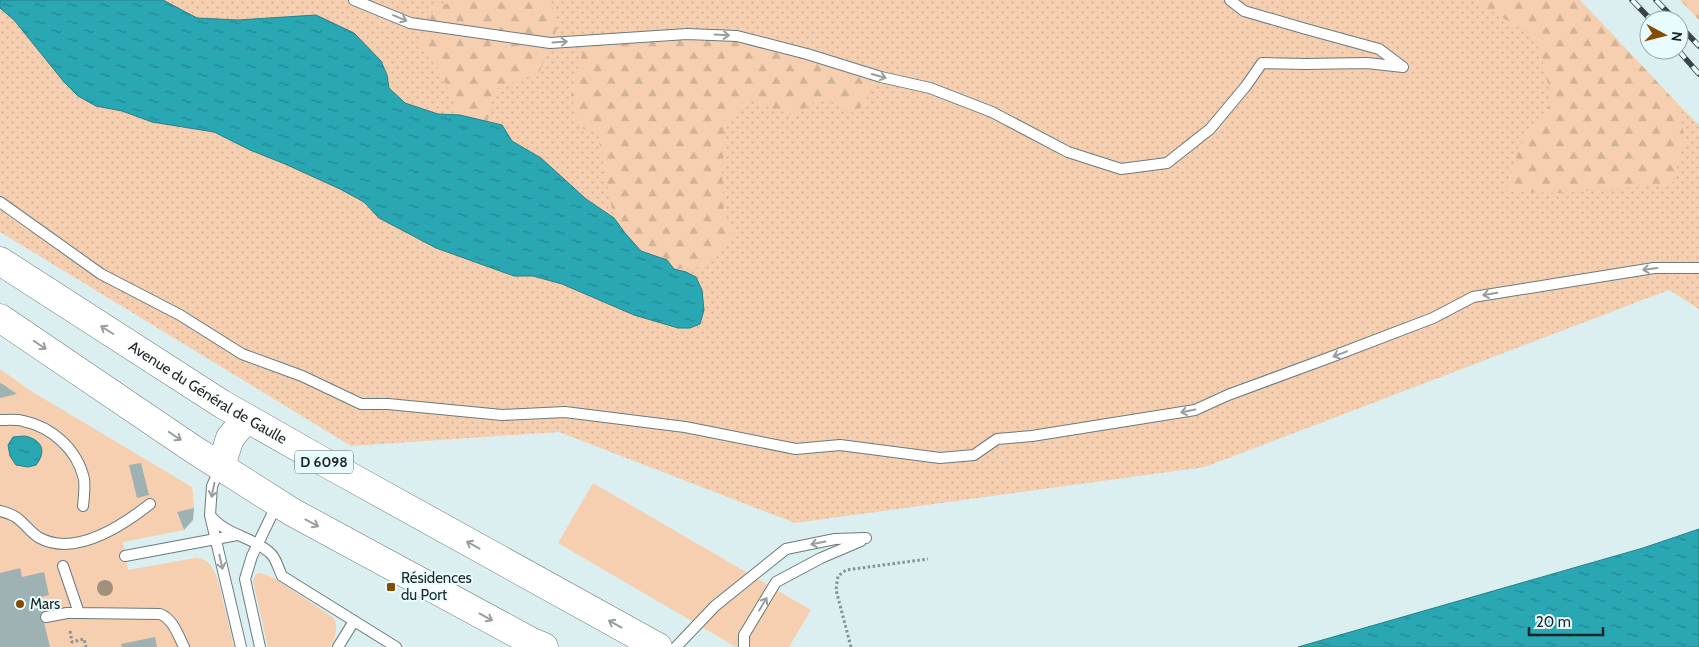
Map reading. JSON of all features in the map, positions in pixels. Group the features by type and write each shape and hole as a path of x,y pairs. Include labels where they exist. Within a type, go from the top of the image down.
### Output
{"main road":[{"name":"Avenue du Général de Gaulle","path":"0,261 222,404 658,647"},
{"path":"0,318 277,503 544,647"},
{"path":"221,466 230,438 247,418"}],"lane":[{"path":"354,0 410,22 550,43 687,34 738,36 807,54 881,77 930,88 992,112 1068,152 1121,169 1167,163 1210,129 1246,86 1262,63 1367,63 1403,67 1379,49 1244,11 1230,0"},
{"path":"0,202 102,274 180,315 242,354 302,376 361,404 388,404 502,415 565,412 685,427 796,449 840,445 940,458 974,455 997,439 1032,436 1195,410 1228,395 1331,358 1433,318 1473,297 1654,268 1699,268"},
{"path":"0,420 22,421 40,426 60,438 70,449 84,479 83,506"},
{"path":"221,466 212,486 210,515 241,647"},
{"path":"260,647 245,579 246,571 277,503"},
{"path":"0,511 15,517 37,536 49,541 64,543 84,542 104,534 128,522 150,504"},
{"path":"210,515 216,523 269,552 275,558 282,576 396,647"},
{"path":"125,556 237,535"},
{"path":"676,647 715,606 786,549 835,539 866,538 821,558 776,582 744,635 744,647"},
{"path":"63,566 78,613"},
{"path":"46,617 78,613 160,614 166,616 171,621 184,647"},
{"path":"338,647 354,621"}],"path":[{"path":"850,647 836,590 838,576 846,570 928,559"},
{"path":"75,642 84,639 86,647"}],"green space":[{"path":"0,0 1580,0 1699,125 1699,309 1669,290 1205,467 795,523 559,432 351,446 0,232"},
{"path":"461,0 550,0 558,26 539,73 495,89 487,122 460,115 439,70 418,45 435,7"},
{"path":"1473,0 1580,0 1677,103 1685,139 1672,184 1560,193 1506,192 1519,147 1552,102 1537,38"},
{"path":"1680,0 1699,0 1699,20"},
{"path":"737,36 881,77 856,114 821,97 794,116 747,99 727,123 722,173 724,211 734,235 705,267 674,269 667,260 641,251 614,218 598,134 579,127 571,95 586,40"},
{"path":"0,369 31,391 192,487 194,508 177,513 184,530 123,542 128,570 195,558 204,559 212,568 218,580 234,647 0,647"},
{"path":"593,483 811,610 789,647 736,647 558,543"},
{"path":"260,573 274,578 334,618 336,633 330,647 268,647 253,581 256,574"}],"water":[{"path":"0,0 163,0 197,18 238,20 316,15 354,33 381,61 387,75 389,88 405,103 438,114 460,115 502,125 512,141 541,158 586,199 614,218 641,251 667,260 674,269 696,277 702,290 704,310 700,324 690,328 678,328 634,315 562,284 533,276 514,276 436,248 379,218 364,202 340,189 250,150 214,132 152,122 122,111 96,106 78,96 64,82 14,20 0,8"},
{"path":"25,436 39,443 42,451 36,465 28,467 16,465 10,456 8,445 13,437"},
{"path":"1699,529 1699,647 1298,647 1643,548"}],"building":[{"path":"0,383 4,385 17,394 0,398"},
{"path":"141,463 149,495 137,498 129,465"},
{"path":"194,508 193,520 184,530 177,512"},
{"name":"Mars","path":"20,568 22,577 44,572 49,595 38,598 50,647 0,647 0,573"},
{"path":"155,637 157,647 122,647 121,644"}],"railway":[{"path":"1632,0 1642,10"},
{"path":"1656,0 1666,10"},
{"path":"1689,36 1699,46"},
{"path":"1687,60 1699,74"}],"place":[{"name":"Résidences du Port","path":"391,587"},
{"name":"Mars","path":"20,604"}]}
